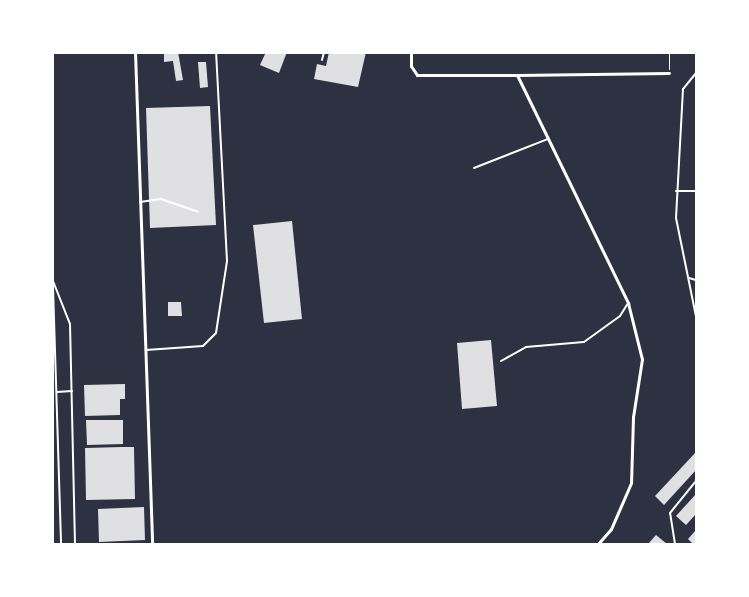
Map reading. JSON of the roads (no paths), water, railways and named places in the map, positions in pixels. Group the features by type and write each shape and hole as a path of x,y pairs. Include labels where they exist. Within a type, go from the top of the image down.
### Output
{"street":[{"path":"135,52 152,544"},
{"path":"411,52 411,66 417,75 669,73"},
{"path":"517,75 628,303 642,359 633,417 631,483 611,529 598,544"}],"lane":[{"path":"145,350 203,346 216,334 228,260 216,52"},
{"path":"322,60 324,52"},
{"path":"696,72 683,90 676,191 676,218 696,316"},
{"path":"474,168 548,139"},
{"path":"676,191 696,191"},
{"path":"140,202 161,198 198,212"},
{"path":"688,278 696,280"},
{"path":"53,279 61,544"},
{"path":"53,279 69,320 75,544"},
{"path":"500,361 526,347 584,342 620,316 628,303"},
{"path":"57,392 72,391"},
{"path":"675,544 670,513 696,481"}]}
